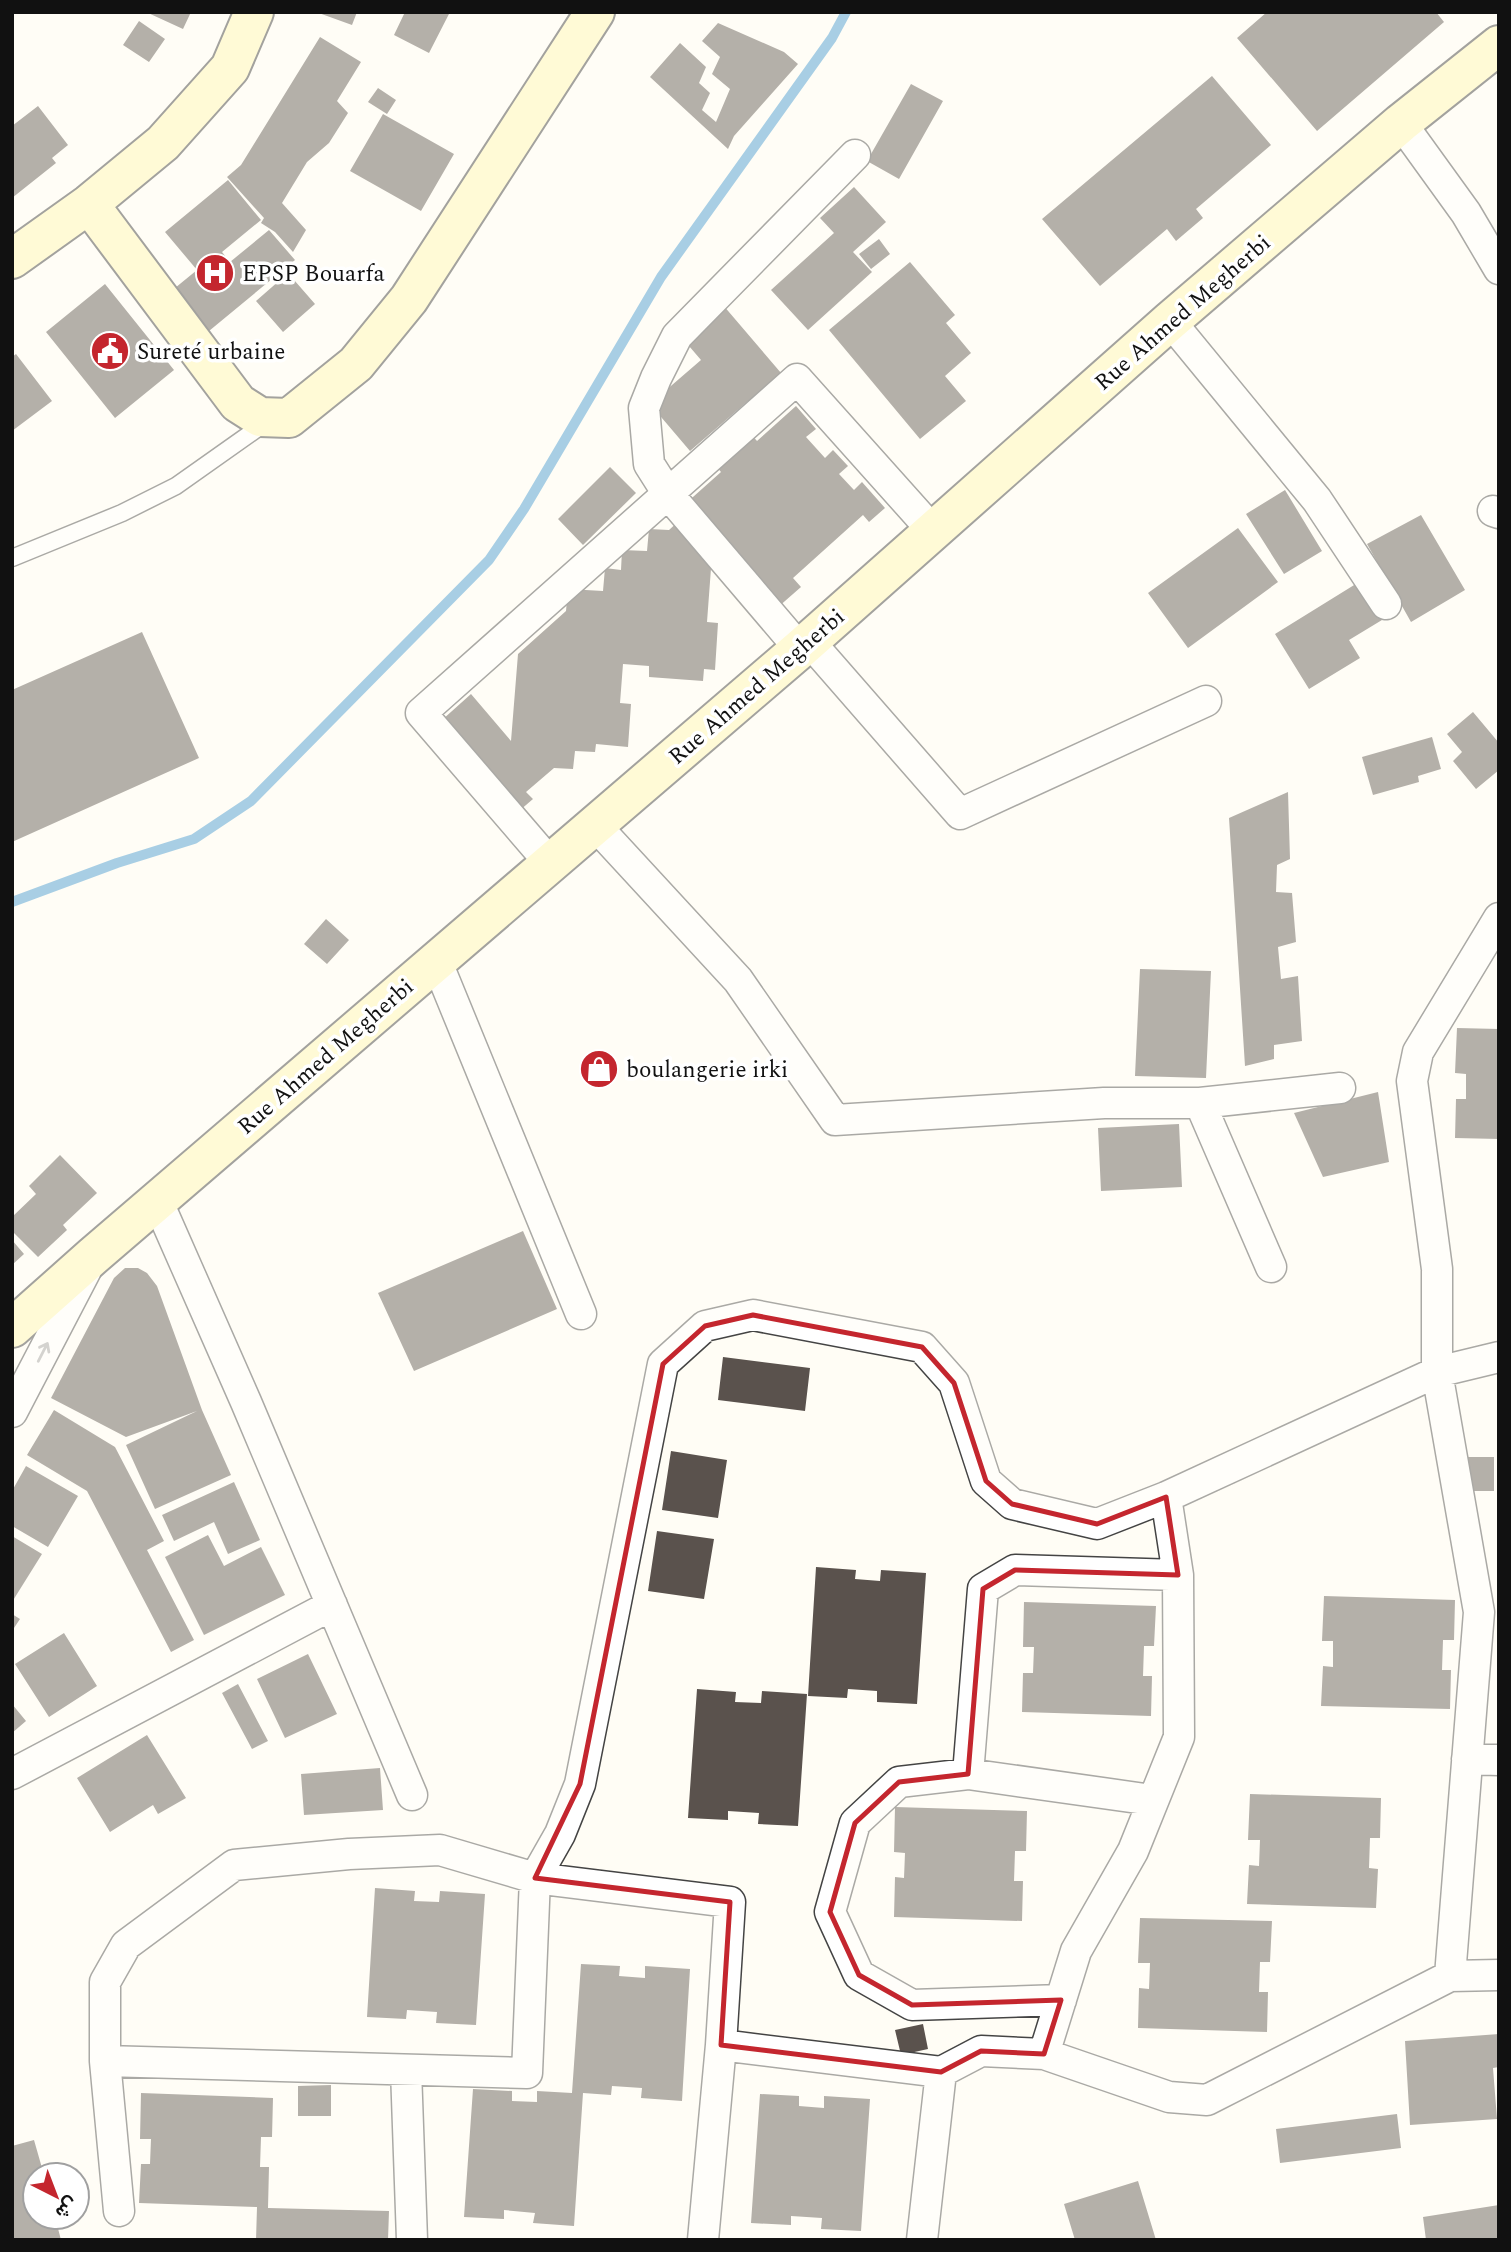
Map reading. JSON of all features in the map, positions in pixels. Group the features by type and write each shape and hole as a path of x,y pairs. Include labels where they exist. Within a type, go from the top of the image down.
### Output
{"main road":[{"path":"12,259 89,204 163,143 230,68 254,12"},
{"path":"89,204 238,403 260,417 289,418 356,364 409,299 594,12"},
{"name":"Rue Ahmed Megherbi","path":"12,1328 157,1200 805,645 1170,321 1401,123 1499,45"}],"street":[{"path":"1401,123 1466,213 1499,269"},
{"path":"855,155 677,335 644,408 649,464 668,494 960,814 1206,701"},
{"path":"1170,321 1317,499 1385,604"},
{"path":"550,863 421,713 797,379 933,531"},
{"path":"595,825 738,979 835,1120 1104,1103 1200,1103 1340,1088"},
{"path":"1450,1976 1479,1612 1437,1371 1437,1269 1412,1081 1418,1052 1499,918"},
{"path":"436,960 581,1314"},
{"path":"1200,1103 1272,1267"},
{"path":"157,1200 412,1795"},
{"path":"12,1412 93,1256"},
{"path":"104,2061 527,2073 535,1878 560,1834 580,1784 663,1364 705,1325 753,1315 922,1347 954,1383 986,1481 1012,1504 1097,1524 1166,1497 1437,1371 1499,1357"},
{"path":"1044,2053 1076,1951 1133,1851 1179,1737 1178,1575 1166,1497"},
{"path":"968,1774 983,1589 1015,1570 1178,1575"},
{"path":"12,1774 332,1605"},
{"path":"1467,1759 1499,1759"},
{"path":"1061,2000 912,2005 859,1975 830,1912 855,1823 899,1782 968,1774 1152,1800"},
{"path":"119,2211 104,2061 105,1982 126,1945 234,1865 349,1854 440,1850 535,1878 730,1902 721,2045 703,2240"},
{"path":"721,2045 942,2072 981,2051 1044,2053 1169,2097 1207,2100 1450,1976 1499,1975"},
{"path":"406,2070 412,2240"},
{"path":"922,2240 942,2072"}],"lane":[{"path":"12,558 122,513 176,486 274,417"}],"highlighted area":[{"path":"753,1315 922,1347 954,1383 986,1481 1012,1504 1097,1524 1166,1497 1178,1575 1015,1570 983,1589 968,1774 899,1782 855,1823 830,1912 859,1975 912,2005 1061,2000 1044,2054 981,2051 941,2072 721,2045 730,1902 535,1878 580,1784 663,1364 705,1326"}],"building":[{"path":"146,12 191,12 183,29"},
{"path":"316,12 357,12 352,25"},
{"path":"405,12 450,12 429,53 394,35"},
{"path":"1267,12 1436,12 1444,22 1317,131 1237,38"},
{"path":"139,21 165,39 149,62 123,45"},
{"path":"718,23 784,52 798,64 734,136 728,149 650,77 680,43 706,67 699,83 710,93 702,110 716,122 730,89 712,74 720,57 702,41"},
{"path":"320,37 361,62 337,101 348,113 329,143 307,162 282,203 306,230 293,252 275,232 261,223 264,218 227,177 241,165"},
{"path":"1212,76 1271,145 1196,209 1203,218 1176,241 1167,229 1100,286 1042,219"},
{"path":"911,84 943,101 899,179 867,161"},
{"path":"378,88 396,100 387,114 368,102"},
{"path":"38,106 68,145 52,158 56,163 12,198 12,126"},
{"path":"383,114 454,154 421,211 350,171"},
{"path":"228,180 261,220 222,252 230,262 269,230 295,260 209,331 175,288 197,270 165,232"},
{"path":"854,187 886,222 853,252 872,272 808,330 771,290 834,233 820,218"},
{"path":"879,239 890,254 871,269 859,254"},
{"path":"910,262 955,315 946,323 971,353 945,376 966,401 920,439 829,330"},
{"path":"288,273 315,304 283,332 256,301"},
{"name":"Sureté urbaine","path":"105,284 174,370 115,418 46,332"},
{"path":"723,305 793,387 760,415 748,401 690,451 650,404 701,360 683,339"},
{"path":"16,354 52,401 12,431 12,357"},
{"path":"796,406 816,429 806,437 825,458 833,450 848,466 839,474 854,490 862,482 885,508 869,522 863,515 793,578 801,587 777,608 684,505 721,472 715,465 750,433 757,441"},
{"path":"610,467 636,493 583,545 558,519"},
{"path":"1285,490 1322,551 1284,574 1246,514"},
{"path":"1421,515 1465,590 1411,622 1367,544"},
{"path":"680,520 712,555 707,622 718,623 715,670 704,669 703,681 649,677 649,666 623,664 620,703 631,704 628,747 596,744 595,752 575,751 573,769 554,768 526,792 533,799 519,811 442,720 471,694 511,741 518,654 566,611 568,589 603,591 605,568 621,570 622,550 647,551 649,529 669,530"},
{"path":"1238,528 1278,582 1188,648 1148,593"},
{"path":"1359,582 1382,620 1349,640 1360,658 1309,689 1275,634"},
{"path":"142,632 199,758 12,842 12,690"},
{"path":"1473,712 1499,743 1499,770 1476,789 1453,761 1462,752 1447,734"},
{"path":"1432,737 1441,769 1418,776 1419,782 1373,795 1362,757"},
{"path":"1288,792 1290,859 1277,865 1276,892 1292,893 1296,942 1278,947 1281,979 1298,976 1302,1041 1274,1045 1274,1059 1245,1066 1229,818"},
{"path":"326,919 349,940 327,964 304,944"},
{"path":"1140,969 1211,971 1206,1078 1135,1076"},
{"path":"1457,1028 1499,1029 1499,1139 1455,1138 1456,1099 1466,1099 1466,1074 1455,1073"},
{"path":"1378,1092 1389,1162 1323,1177 1294,1113"},
{"path":"1179,1124 1182,1187 1101,1191 1098,1128"},
{"path":"60,1155 97,1193 63,1225 67,1230 38,1257 12,1231 12,1217 36,1194 29,1186"},
{"path":"523,1231 557,1309 414,1371 378,1293"},
{"path":"12,1240 24,1254 12,1265"},
{"path":"125,1268 138,1268 147,1273 157,1286 202,1410 231,1475 155,1509 126,1445 197,1411 126,1437 51,1398 114,1278"},
{"path":"723,1357 810,1368 805,1411 718,1400"},
{"path":"54,1410 115,1447 164,1541 147,1550 194,1640 171,1652 87,1491 27,1455"},
{"path":"671,1451 727,1460 718,1518 662,1510"},
{"path":"1459,1457 1494,1457 1494,1491 1458,1491"},
{"path":"26,1466 78,1496 48,1547 12,1526 12,1491"},
{"path":"234,1482 260,1540 228,1554 214,1522 174,1541 162,1515"},
{"path":"657,1531 714,1539 704,1599 648,1591"},
{"path":"208,1535 224,1566 261,1547 285,1595 204,1635 165,1557"},
{"path":"12,1536 42,1554 12,1602"},
{"path":"816,1567 856,1570 855,1579 880,1581 881,1570 926,1573 917,1704 877,1702 877,1691 848,1689 847,1698 808,1696"},
{"path":"1324,1596 1455,1600 1454,1640 1443,1640 1442,1670 1451,1670 1450,1709 1321,1706 1323,1666 1333,1667 1333,1641 1322,1641"},
{"path":"1024,1602 1156,1606 1154,1646 1144,1646 1143,1676 1152,1676 1151,1716 1022,1712 1023,1673 1033,1673 1034,1647 1023,1647"},
{"path":"12,1614 20,1619 12,1631"},
{"path":"64,1633 97,1686 49,1717 15,1664"},
{"path":"308,1654 337,1714 285,1738 257,1679"},
{"path":"238,1684 268,1741 252,1749 222,1693"},
{"path":"697,1689 736,1692 735,1702 761,1703 762,1691 807,1694 798,1826 758,1824 759,1813 728,1811 728,1820 688,1818"},
{"path":"12,1704 26,1721 12,1733"},
{"path":"147,1735 186,1798 158,1814 153,1805 110,1832 77,1778"},
{"path":"380,1768 383,1810 304,1815 301,1774"},
{"path":"1250,1794 1381,1798 1380,1838 1370,1838 1369,1868 1378,1869 1376,1908 1247,1904 1249,1865 1259,1866 1260,1840 1248,1840"},
{"path":"895,1807 1027,1811 1026,1851 1015,1851 1014,1881 1023,1881 1022,1921 894,1917 895,1877 904,1878 905,1853 894,1852"},
{"path":"375,1888 415,1891 414,1901 439,1902 440,1891 485,1894 476,2025 436,2023 437,2012 407,2010 406,2019 367,2017"},
{"path":"1140,1918 1272,1921 1270,1962 1260,1962 1259,1992 1268,1992 1267,2032 1138,2028 1139,1988 1149,1989 1150,1963 1138,1963"},
{"path":"581,1964 620,1966 619,1976 645,1978 645,1966 690,1969 682,2101 641,2098 642,2088 612,2086 611,2095 583,2093 574,2226 533,2223 535,2213 504,2210 504,2219 464,2217 473,2089 512,2091 512,2101 537,2102 537,2091 572,2093"},
{"path":"923,2024 928,2049 901,2055 895,2030"},
{"path":"1499,2034 1499,2067 1493,2068 1497,2119 1410,2125 1405,2041"},
{"path":"331,2085 331,2116 298,2116 298,2086"},
{"path":"141,2093 273,2098 272,2137 261,2137 260,2167 269,2167 268,2208 389,2211 388,2240 256,2240 257,2207 139,2203 141,2164 150,2164 151,2139 140,2139"},
{"path":"760,2094 799,2096 799,2106 824,2108 824,2096 870,2099 861,2231 821,2229 822,2218 791,2216 791,2225 751,2223"},
{"path":"1397,2114 1401,2148 1280,2163 1276,2129"},
{"path":"34,2140 40,2161 21,2161 21,2231 59,2231 61,2240 12,2240 12,2146"},
{"path":"1138,2181 1156,2240 1075,2240 1064,2204"},
{"path":"1499,2205 1499,2240 1426,2240 1423,2217"}],"waterway":[{"path":"12,902 117,863 194,839 251,801 489,560 524,509 661,277 832,38 846,12"}],"place":[{"name":"EPSP Bouarfa","path":"215,273"},
{"name":"Sureté urbaine","path":"110,351"},
{"name":"boulangerie irki","path":"599,1069"}]}
